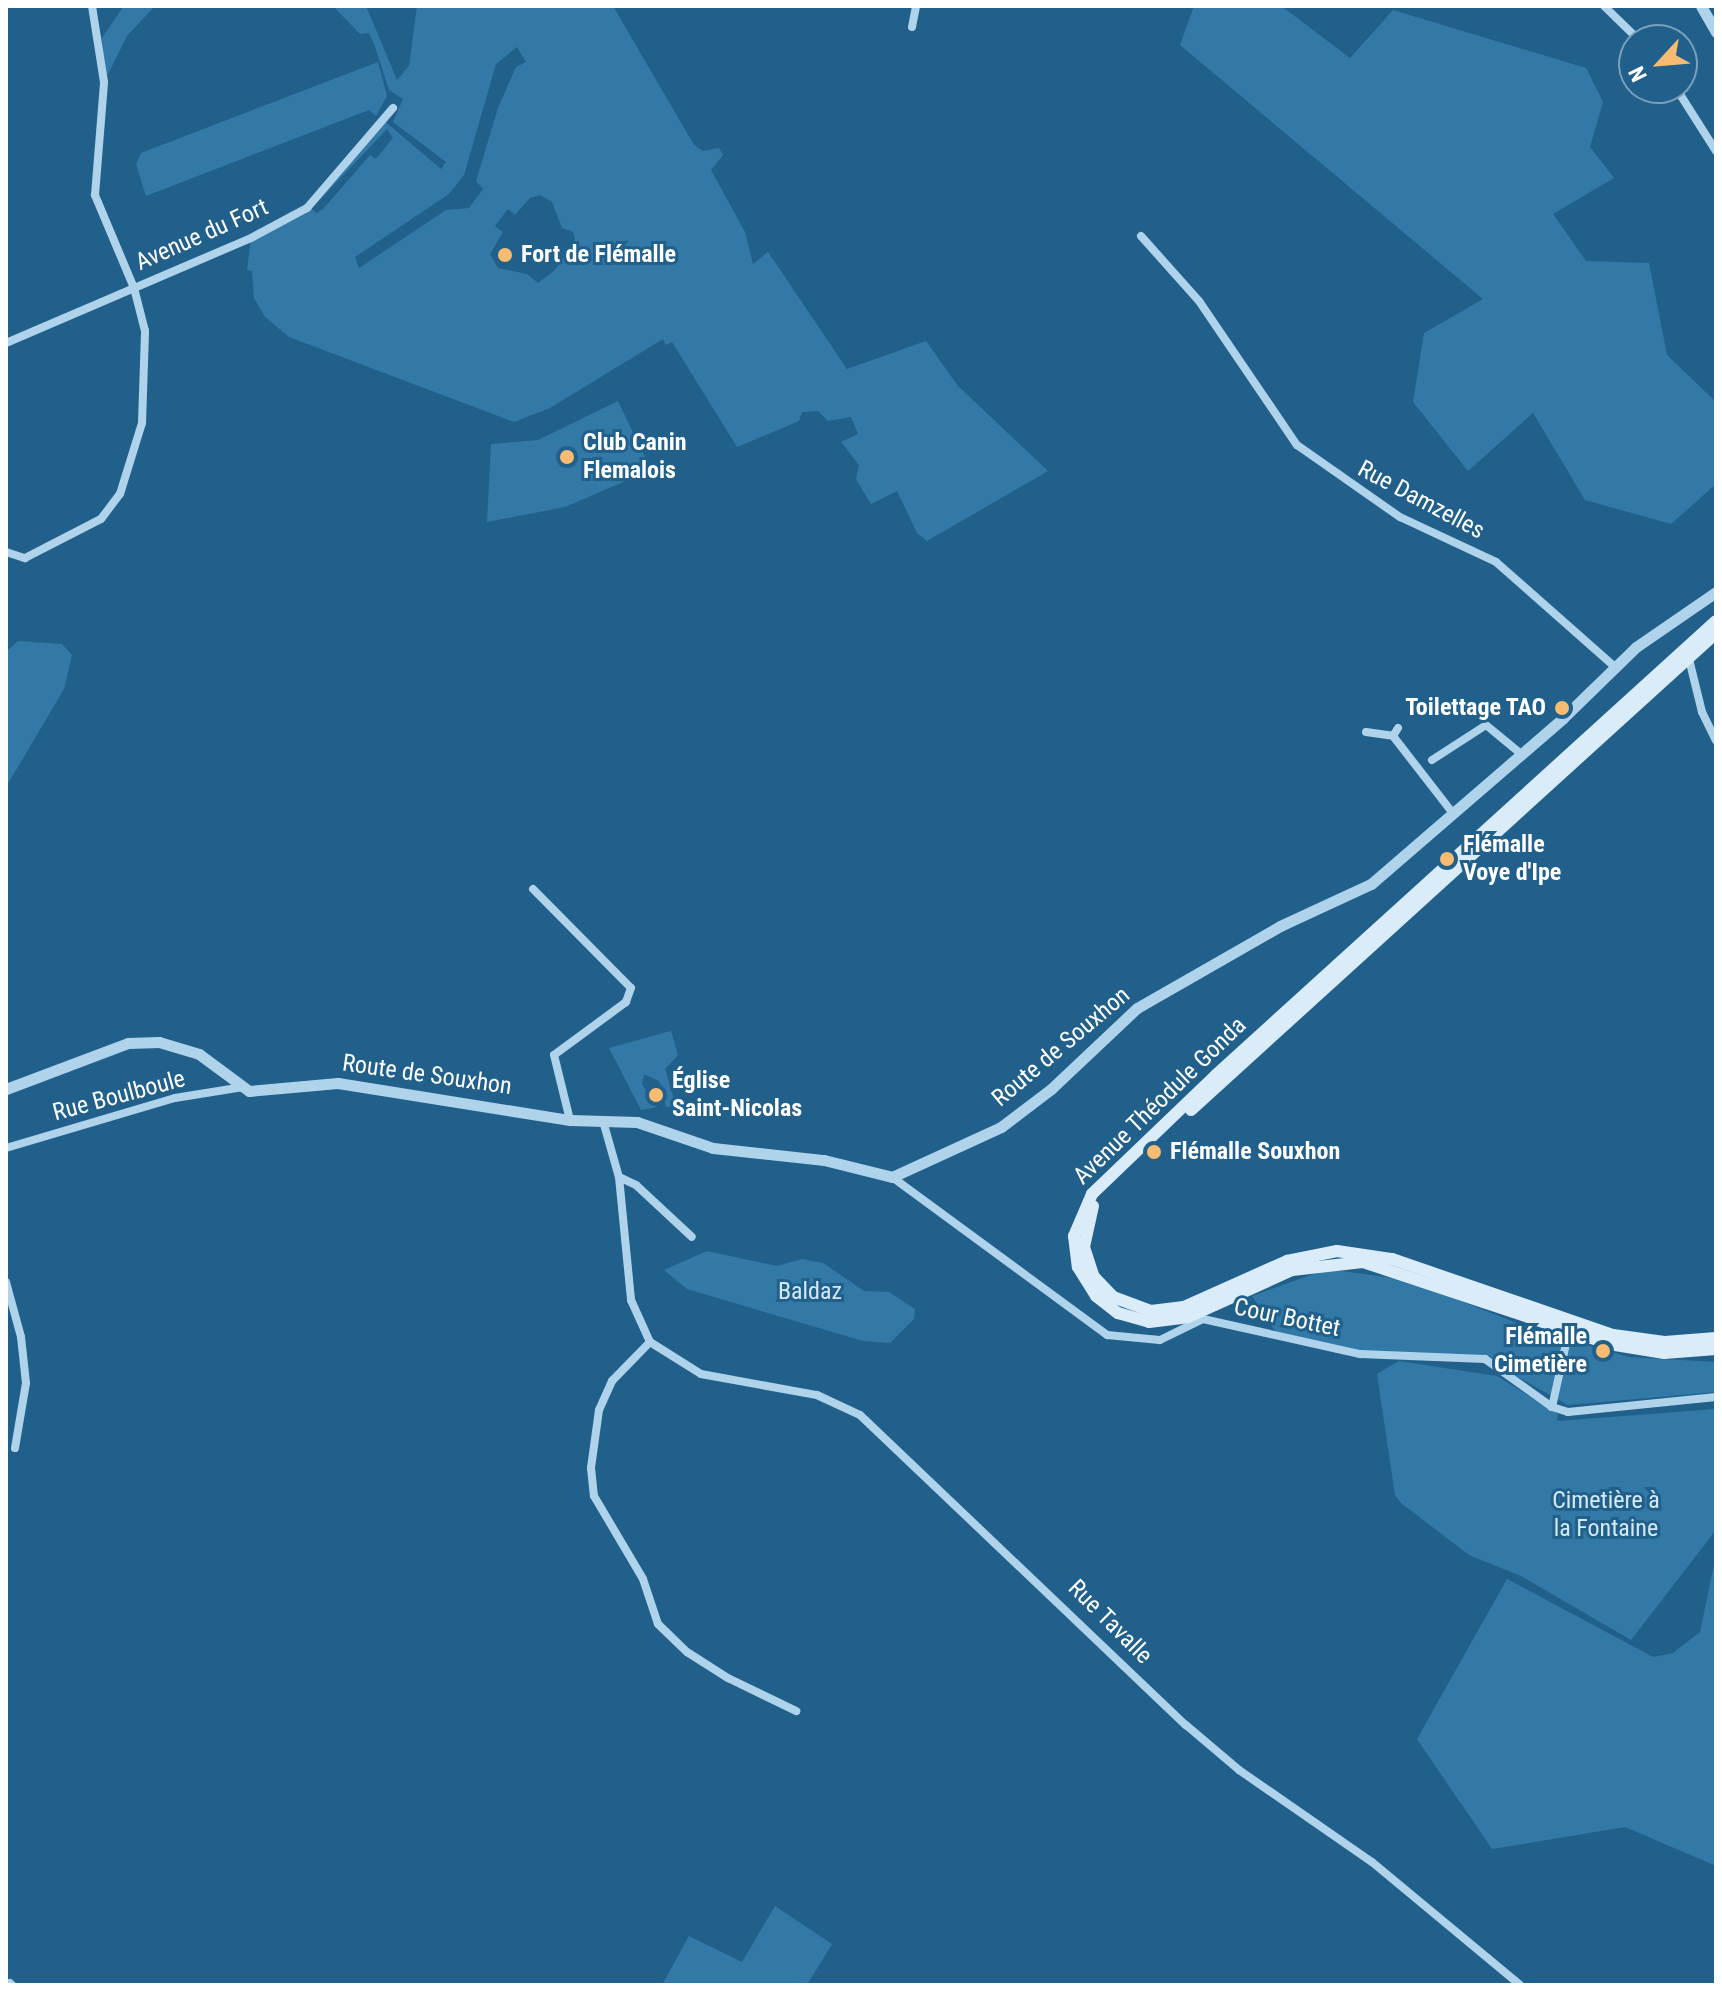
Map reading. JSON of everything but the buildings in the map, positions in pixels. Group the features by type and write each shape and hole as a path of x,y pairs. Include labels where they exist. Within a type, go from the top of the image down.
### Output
{"main road":[{"name":"Avenue Théodule Gonda","path":"1716,621 1687,654 1110,1185 1091,1210 1084,1234 1087,1263 1104,1289 1124,1303 1151,1311 1184,1307 1287,1261 1337,1251 1392,1259 1636,1350 1716,1349"},
{"name":"Avenue Théodule Gonda","path":"1687,654 1716,633"},
{"name":"Avenue Théodule Gonda","path":"1570,1326 1640,1339 1716,1338"}],"street":[{"path":"6,343 134,288 95,195 104,82 92,6"},
{"path":"912,27 916,6"},
{"path":"1604,6 1623,24"},
{"path":"1701,6 1716,32"},
{"path":"1686,104 1716,151"},
{"name":"Avenue du Fort","path":"6,552 25,558 68,540 101,519 120,494 142,423 147,369 134,288 307,208 393,108"},
{"name":"Rue Damzelles","path":"1141,236 1199,301 1297,445 1400,517 1496,562 1615,667"},
{"name":"Route de Souxhon","path":"243,1087 338,1083 570,1120 637,1122 713,1148 824,1160 892,1177 1001,1127 1051,1089 1137,1008 1280,926 1371,884 1521,754 1640,643 1716,592"},
{"path":"1687,654 1700,705 1716,741"},
{"path":"1432,760 1486,725 1521,754"},
{"path":"1366,732 1395,732 1452,812"},
{"path":"533,889 631,988 626,1002 554,1055 570,1120"},
{"path":"6,1089 128,1043 159,1042 199,1054 243,1087"},
{"name":"Rue Boulboule","path":"6,1148 175,1098 243,1087"},
{"path":"603,1121 619,1177 631,1300 650,1342 612,1381 599,1410 591,1468 594,1496 643,1579 658,1624 687,1652 728,1678 796,1711"},
{"path":"619,1177 636,1185 692,1237"},
{"name":"Cour Bottet","path":"892,1177 1107,1335 1160,1340 1203,1319 1360,1354 1485,1359 1552,1407"},
{"path":"6,1282 21,1337 26,1383 15,1448"},
{"path":"1570,1326 1552,1407 1578,1412 1716,1397"},
{"name":"Rue Tavalle","path":"650,1342 701,1374 817,1395 860,1415 1186,1725 1239,1770 1372,1862 1520,1985"}],"green space":[{"path":"124,6 155,6 127,36 104,82 102,38"},
{"path":"333,6 366,6 397,80 409,66 417,6 613,6 694,145 703,151 719,148 723,155 711,170 745,232 753,264 768,252 847,369 926,341 958,386 1048,471 927,541 917,533 897,491 871,504 856,479 859,465 841,442 858,434 851,417 828,421 818,411 802,412 799,421 737,447 672,342 666,345 663,339 550,408 514,422 289,337 265,317 254,298 252,271 247,270 251,238 307,208 383,120 441,169 446,162 393,122 403,99 389,90 369,33 360,34","holes":["517,47 526,62 516,67 498,108 476,181 483,189 469,208 446,210 359,268 355,257 449,194 464,175 496,64","387,129 393,138 376,159 370,155 324,208 317,213 311,209","540,195 552,202 562,228 573,232 575,239 555,270 538,283 527,274 498,268 490,254 503,232 495,226 508,209 515,215 530,198"]},
{"path":"1194,6 1284,8 1350,58 1393,10 1586,68 1603,102 1590,147 1614,178 1553,214 1586,261 1649,263 1667,355 1716,402 1716,484 1671,524 1585,500 1533,413 1468,471 1413,402 1424,333 1483,299 1180,45"},
{"path":"378,62 387,96 376,116 369,110 146,196 136,164 141,153"},
{"name":"Club Canin Flemalois","path":"618,401 651,470 565,507 487,522 491,444 538,440"},
{"path":"18,641 62,644 72,655 64,689 6,787 6,652"},
{"path":"671,1031 678,1055 665,1069 676,1106 666,1107 659,1081 644,1074 642,1084 657,1107 641,1110 609,1048"},
{"name":"Baldaz","path":"707,1251 777,1266 802,1259 823,1263 864,1291 889,1292 915,1309 914,1319 890,1343 863,1341 687,1289 664,1270"},
{"path":"1328,1269 1407,1280 1543,1333 1629,1357 1716,1362 1716,1392 1568,1405 1485,1359 1360,1354 1279,1337 1252,1296"},
{"name":"Cimetière à la Fontaine","path":"1399,1361 1497,1376 1558,1414 1557,1421 1716,1409 1716,1530 1631,1640 1521,1576 1469,1555 1401,1503 1395,1495 1377,1374"},
{"path":"1716,1555 1716,1866 1625,1827 1492,1849 1417,1739 1507,1579 1653,1657 1673,1653 1700,1632"},
{"path":"775,1906 832,1944 807,1985 662,1985 689,1936 742,1962"}],"place":[{"name":"Fort de Flémalle","path":"505,255"},
{"name":"Club Canin Flemalois","path":"567,457"},
{"name":"Toilettage TAO","path":"1562,708"},
{"name":"Flémalle Voye d'Ipe","path":"1447,859"},
{"name":"Église Saint-Nicolas","path":"656,1095"},
{"name":"Flémalle Souxhon","path":"1154,1152"},
{"name":"Flémalle Cimetière","path":"1603,1351"}]}
